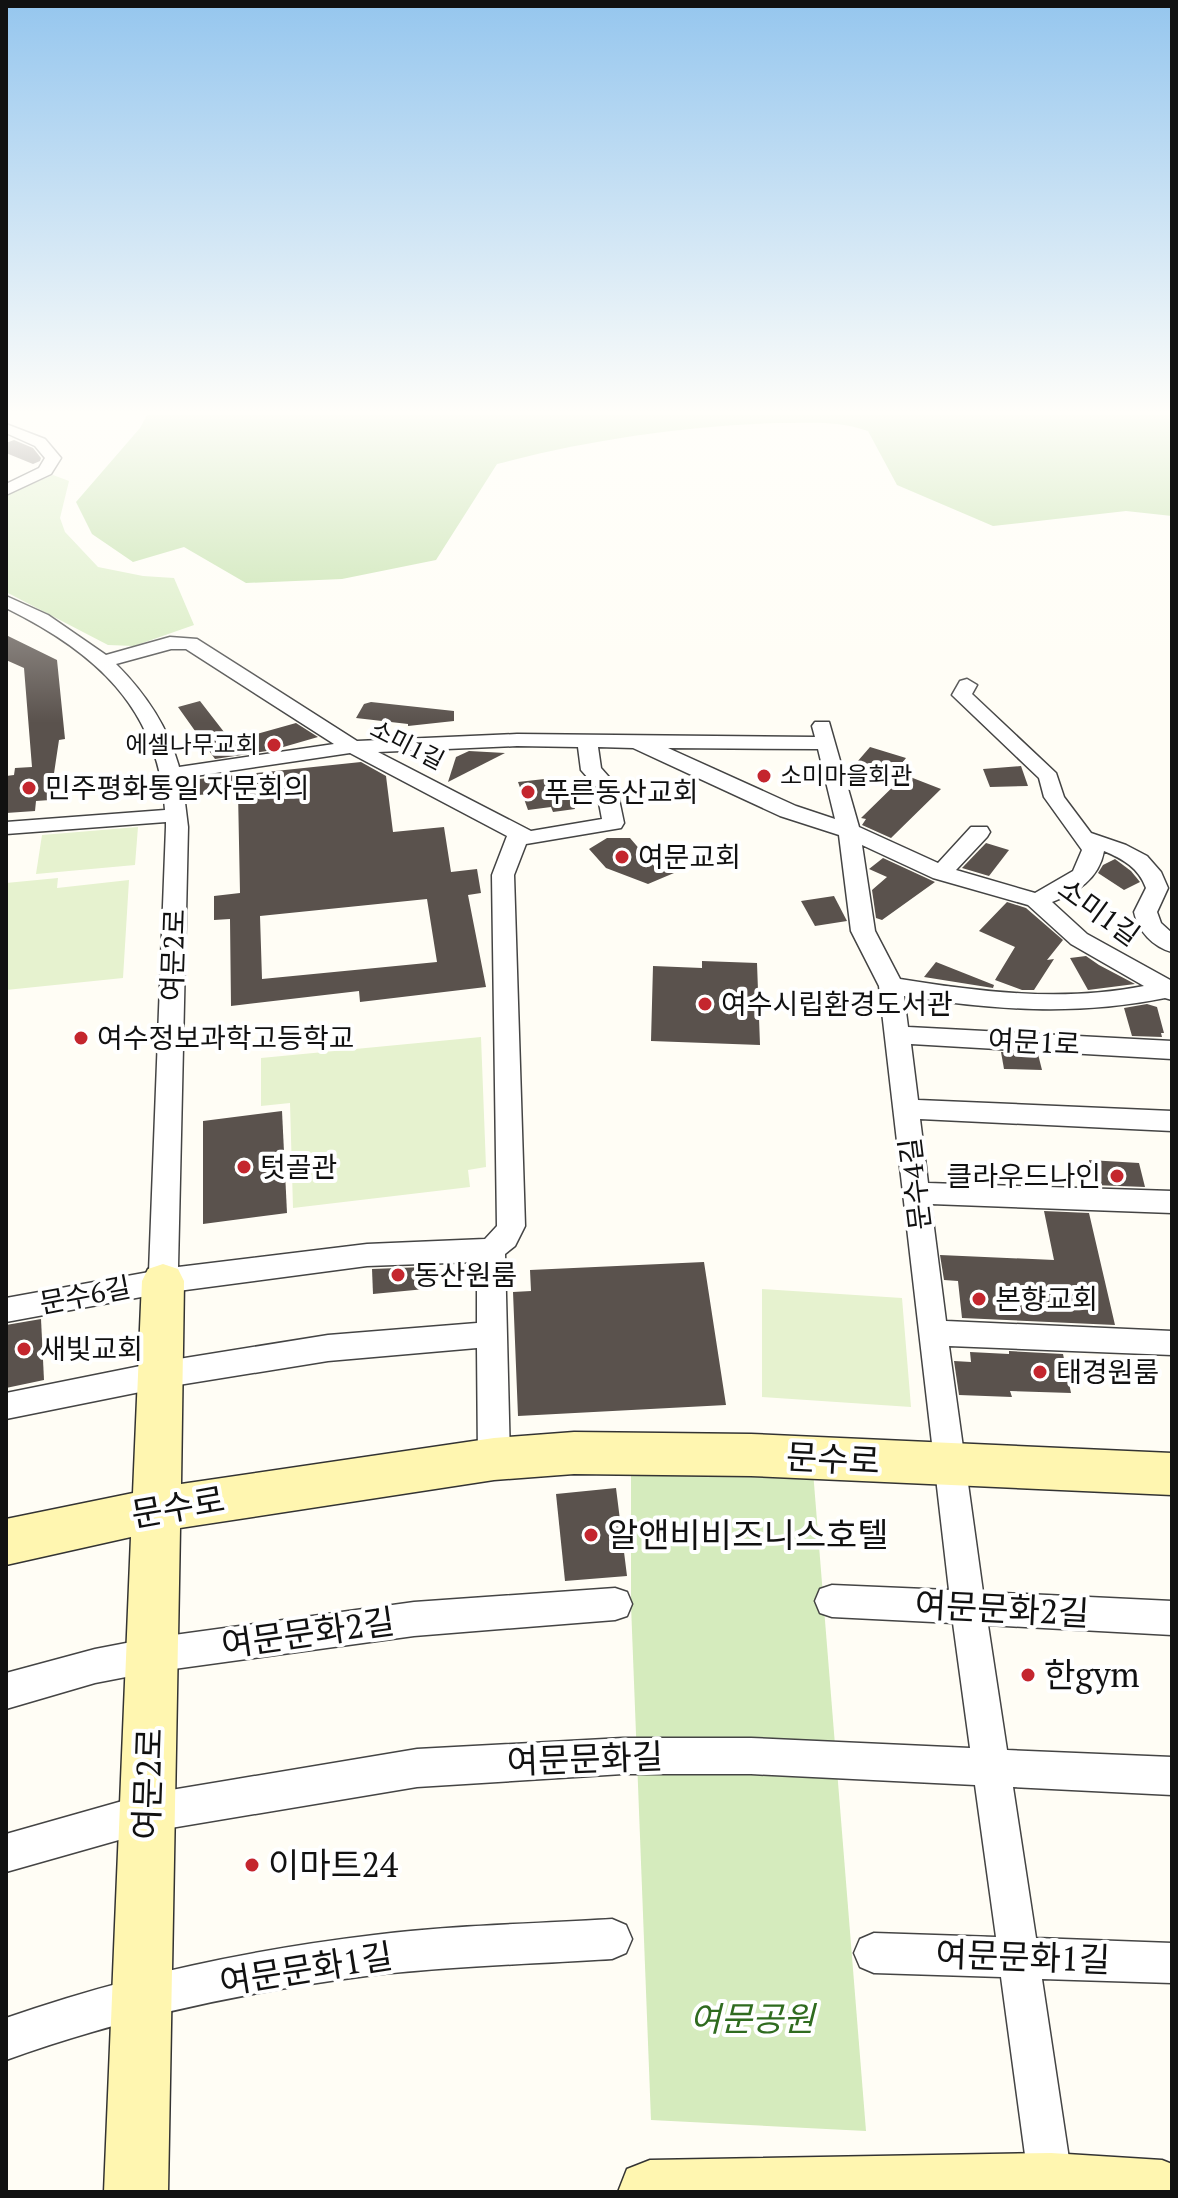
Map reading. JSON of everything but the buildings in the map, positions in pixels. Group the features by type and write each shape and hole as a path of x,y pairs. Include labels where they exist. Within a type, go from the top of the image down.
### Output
{"street":[{"name":"여문2로","path":"6,601 53,625 122,676 146,708 171,774 177,815 136,2192"},
{"name":"소미1길","path":"105,661 170,643 190,643 353,747 534,839 613,823 606,785 591,770 587,741"},
{"path":"967,685 962,695 1049,777 1054,797 1093,852 1085,871 1070,885 1036,900"},
{"name":"문수4길","path":"636,742 824,734 849,831 863,931 891,986 948,1464 1052,2189"},
{"name":"소미1길","path":"353,747 636,742 788,811 849,831 941,873 1036,900 1079,939 1169,991"},
{"path":"171,774 353,747"},
{"path":"6,828 177,815"},
{"path":"941,873 979,832"},
{"path":"163,1281 367,1255 491,1250 505,1238 511,1226 503,875 519,834"},
{"path":"1086,838 1120,850 1151,871 1157,888 1147,905 1146,915 1155,932 1172,944"},
{"path":"891,986 968,998 1077,1002 1126,999 1169,991"},
{"name":"여문1로","path":"897,1035 1172,1050"},
{"path":"906,1109 1172,1121"},
{"path":"916,1193 1172,1202"},
{"path":"491,1250 494,1459"},
{"name":"문수6길","path":"6,1310 163,1281"},
{"path":"932,1333 1172,1343"},
{"path":"6,1406 160,1375 328,1348 492,1334"},
{"name":"문수로","path":"6,1542 157,1510 494,1459 574,1453 666,1452 1172,1474"},
{"name":"여문문화2길","path":"832,1601 1172,1618"},
{"name":"여문문화2길","path":"6,1691 95,1666 152,1655 414,1619 615,1604"},
{"name":"여문문화길","path":"6,1853 147,1813 417,1768 522,1761 623,1756 751,1756 1172,1776"},
{"name":"여문문화1길","path":"6,2039 142,1997 287,1968 377,1955 612,1939"},
{"name":"여문문화1길","path":"874,1953 1172,1963"},
{"path":"650,2192 1052,2189 1162,2192"}],"green space":[{"path":"6,518 60,518 65,532 98,567 143,576 174,578 194,625 134,646 108,645 6,592"},
{"path":"84,518 463,518 436,560 342,579 246,583 184,547 133,562 92,534"},
{"path":"973,518 1068,518 993,526"},
{"path":"138,827 135,865 36,874 42,835"},
{"path":"58,878 57,888 129,880 123,978 6,990 6,883"},
{"path":"481,1037 486,1167 468,1170 470,1187 293,1208 290,1103 261,1106 261,1058"},
{"path":"762,1289 902,1298 911,1407 762,1397"},
{"name":"여문공원","path":"813,1471 866,2131 651,2120 631,1605 631,1472"}],"place":[{"name":"에셀나무교회","path":"274,745"},
{"name":"소미마을회관","path":"764,776"},
{"name":"민주평화통일 자문회의","path":"29,788"},
{"name":"푸른동산교회","path":"528,792"},
{"name":"여문교회","path":"622,857"},
{"name":"여수시립환경도서관","path":"705,1004"},
{"name":"여수정보과학고등학교","path":"81,1038"},
{"name":"텃골관","path":"244,1167"},
{"name":"클라우드나인","path":"1117,1176"},
{"name":"동산원룸","path":"398,1275"},
{"name":"본향교회","path":"979,1299"},
{"name":"새빛교회","path":"24,1349"},
{"name":"태경원룸","path":"1040,1372"},
{"name":"알앤비비즈니스호텔","path":"591,1535"},
{"name":"한gym","path":"1028,1675"},
{"name":"이마트24","path":"252,1865"}]}
